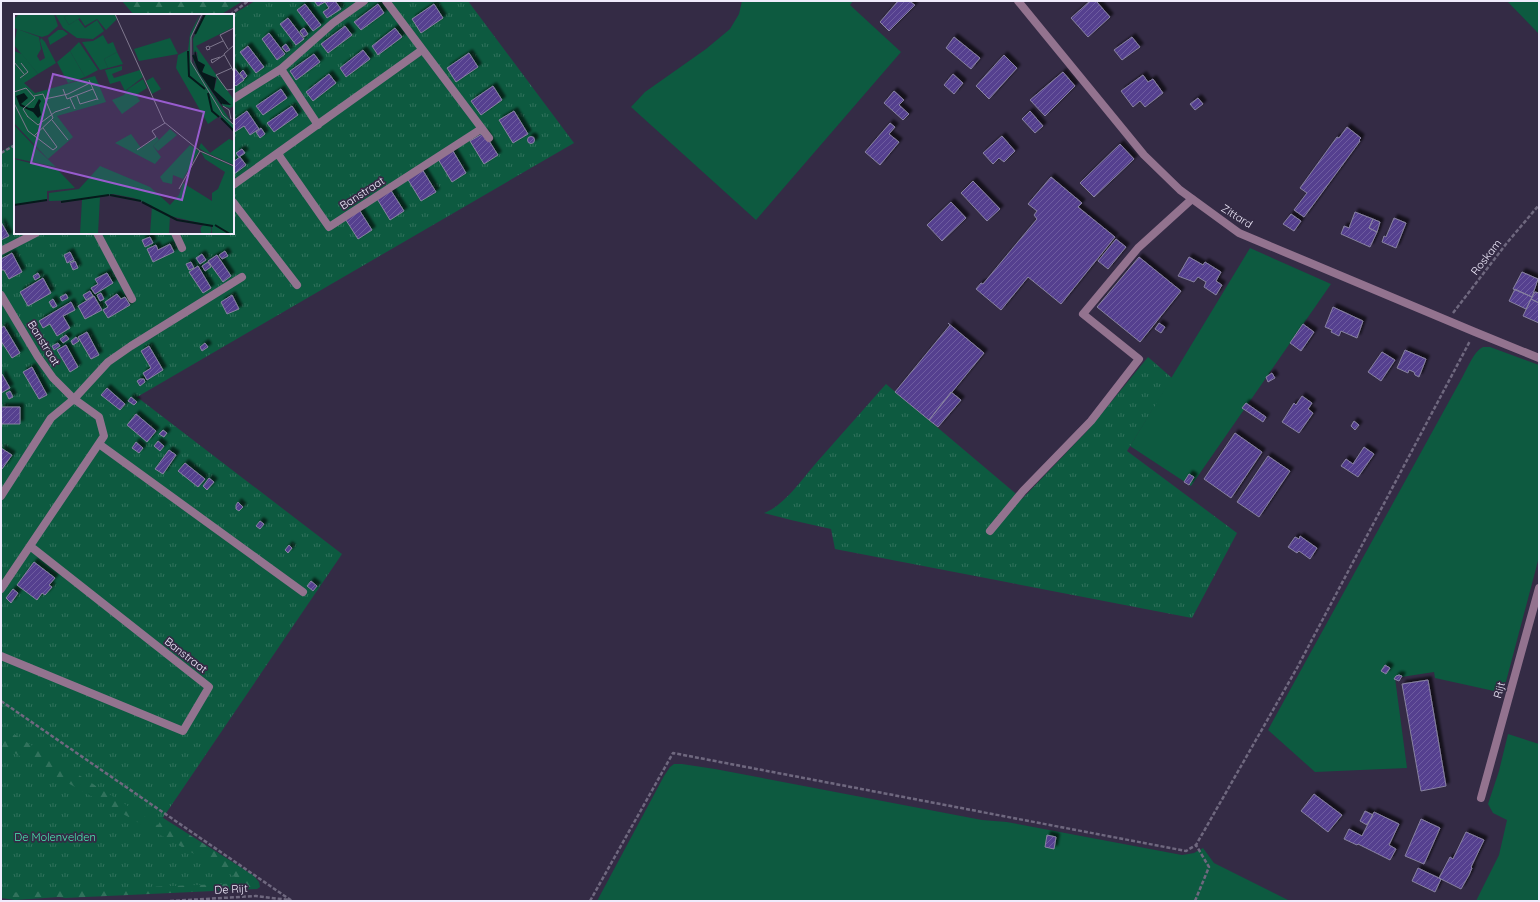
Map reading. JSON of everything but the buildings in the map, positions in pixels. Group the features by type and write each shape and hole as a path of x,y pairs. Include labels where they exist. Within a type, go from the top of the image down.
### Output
{"street":[{"path":"234,97 281,69 333,23 364,1"},
{"path":"386,1 489,138"},
{"name":"Zittard","path":"1018,1 1144,155 1180,190 1239,233 1539,358"},
{"path":"234,184 422,50"},
{"path":"281,69 318,125"},
{"name":"Banstraat","path":"278,154 329,227 481,129"},
{"path":"990,530 1024,491 1091,422 1139,359 1083,314 1138,248 1192,199"},
{"path":"234,203 297,285"},
{"path":"1,251 34,234"},
{"path":"98,234 132,299"},
{"path":"175,234 182,248"},
{"path":"1,496 51,418 74,398 108,362 242,277"},
{"name":"Banstraat","path":"1,295 53,378 74,398 99,418 104,436 1,588"},
{"path":"99,444 303,592"},
{"name":"Banstraat","path":"1,656 183,732 209,687 30,546"},
{"name":"Rijt","path":"1481,798 1539,588"}],"path":[{"path":"231,14 248,1"},
{"path":"1,153 14,146"},
{"name":"Roskam","path":"1448,320 1506,244 1539,205"},
{"path":"590,901 674,753 1186,851 1196,845 1297,668 1475,332"},
{"path":"1,701 292,901"},
{"path":"1194,901 1209,867 1196,845"},
{"name":"De Rijt","path":"170,901 256,896 292,901"}],"green space":[{"path":"122,1 243,1 222,14 133,14"},
{"path":"255,1 468,1 574,143 137,397 342,554 158,825 1,726 1,152 14,144 14,234 234,234 234,14"},
{"path":"742,1 853,1 850,5 901,52 756,220 631,107 645,92 706,49 730,29 739,14"},
{"path":"1507,1 1539,1 1539,34"},
{"path":"1250,248 1331,284 1191,486 1130,446"},
{"path":"1483,347 1490,347 1539,365 1539,557 1503,693 1435,678 1434,672 1395,678 1407,768 1315,772 1268,730 1463,376 1477,352"},
{"path":"1148,357 1172,378 1127,451 1237,533 1192,618 835,549 831,529 764,513 779,504 793,491 886,384 1022,499 1089,429"},
{"name":"De Molenvelden","path":"1,715 253,875 259,882 260,887 257,889 65,898 59,897 15,900 1,898"},
{"path":"1508,734 1539,744 1539,901 1476,901 1499,855 1507,820 1493,813 1488,804 1499,771"},
{"name":"De Molenvelden","path":"2,746 246,883 1,893"},
{"path":"674,764 715,769 982,820 1007,822 1182,855 1194,853 1203,848 1214,863 1290,901 597,901 664,776"}]}
